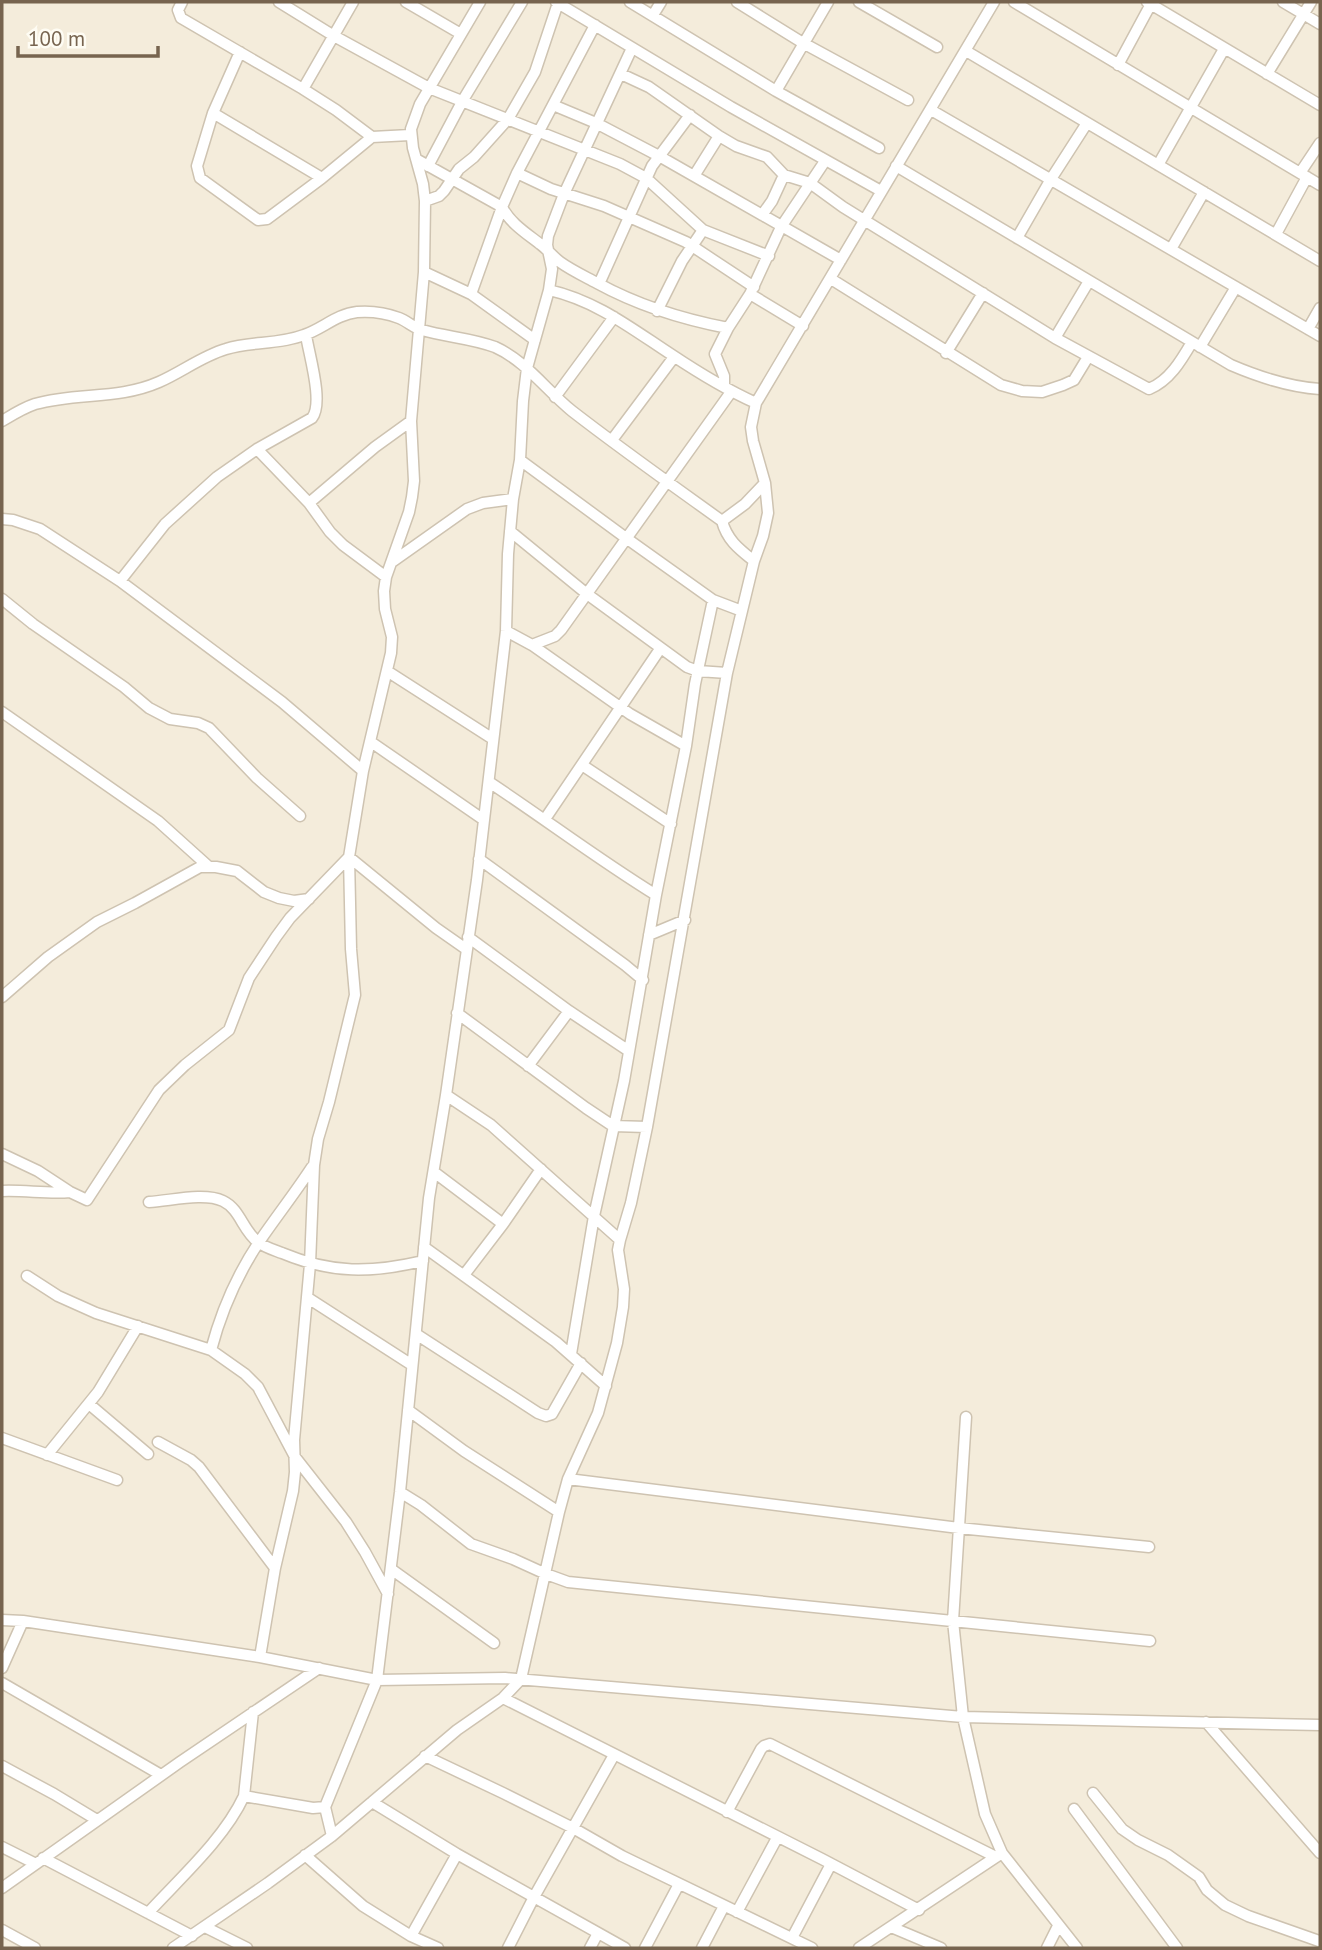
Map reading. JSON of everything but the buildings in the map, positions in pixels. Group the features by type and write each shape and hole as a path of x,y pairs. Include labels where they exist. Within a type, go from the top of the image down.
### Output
{"street":[{"path":"182,2 178,10 181,18 337,110 372,136 411,135"},
{"path":"279,2 334,36 429,88 620,164 646,178 703,230 769,256"},
{"path":"303,89 353,2"},
{"path":"406,2 461,34"},
{"path":"260,1657 275,1568 293,1491 294,1440 308,1298 314,1165 318,1139 355,995 349,857 363,771 391,653 391,637 384,608 386,577 409,512 414,481 411,421 424,272 425,201 411,135 413,120 429,88 480,2"},
{"path":"428,166 463,100 522,2"},
{"path":"425,201 439,196 459,169 474,157 508,119 535,72 557,2 825,161 881,191"},
{"path":"630,2 776,91 879,148"},
{"path":"653,15 661,2"},
{"path":"737,2 803,43 908,100"},
{"path":"776,91 828,2"},
{"path":"859,2 937,47"},
{"path":"173,1948 332,1836 457,1730 503,1698 522,1679 559,1512 568,1479 598,1413 623,1307 624,1289 618,1250 647,1127 727,673 768,513 765,483 751,427 756,403 994,2"},
{"path":"1014,2 1320,185"},
{"path":"1118,65 1150,2 1320,105"},
{"path":"1283,2 1320,24"},
{"path":"1267,74 1311,2"},
{"path":"471,294 517,173 595,25"},
{"path":"332,1836 325,1807 377,1680 400,1492 424,1247 494,739 506,631 510,531 520,460 527,368 552,270 548,236 596,122 632,48"},
{"path":"1158,165 1224,49"},
{"path":"966,51 1320,261"},
{"path":"240,52 213,113 197,166 200,178 258,220 267,219 372,136"},
{"path":"621,74 649,88 736,146 767,158 784,176 810,183 865,221 1055,338 1149,389 1161,384 1196,345 1236,287"},
{"path":"553,105 596,122 841,260"},
{"path":"931,110 1320,336"},
{"path":"213,113 322,178"},
{"path":"599,285 646,178 659,156 690,116"},
{"path":"1017,238 1087,122"},
{"path":"694,176 719,136"},
{"path":"1276,234 1320,143"},
{"path":"416,159 502,207 509,220 560,262 599,285 657,311 728,328"},
{"path":"532,645 555,636 561,630 727,389 715,354 752,290 781,227 825,161"},
{"path":"896,166 1231,365 1256,376 1320,389"},
{"path":"517,173 564,194 604,206 692,245 803,326"},
{"path":"762,215 784,176"},
{"path":"1171,249 1204,192"},
{"path":"657,311 671,281 703,230"},
{"path":"424,272 471,294 535,340"},
{"path":"831,279 1001,385 1021,391 1042,392 1074,380 1088,357"},
{"path":"1055,338 1089,281"},
{"path":"549,290 579,299 614,317 674,357 756,403"},
{"path":"946,353 983,293"},
{"path":"1308,329 1320,307"},
{"path":"2,421 31,405 47,401 129,392 161,382 198,360 224,349 288,341 306,335 336,318 354,312 370,312 400,318 420,329 469,339 496,348 527,368 555,397 722,521 729,539 754,561"},
{"path":"555,397 614,317"},
{"path":"120,581 165,524 217,477 257,449 316,414 316,391 306,335"},
{"path":"612,440 674,357"},
{"path":"2,411 18,412"},
{"path":"309,503 375,447 411,421"},
{"path":"257,449 309,503 343,545 386,577"},
{"path":"520,460 713,600 742,611"},
{"path":"722,521 745,504 765,483"},
{"path":"392,562 467,509 483,503 513,499"},
{"path":"2,519 40,529 120,581 282,702 363,771"},
{"path":"510,531 587,594 687,667 698,671 727,673"},
{"path":"2,599 149,708 170,719 198,723 209,728 257,778 300,816"},
{"path":"571,1354 594,1216 607,1165 643,979 656,895 713,600"},
{"path":"506,631 532,645 622,708 686,746"},
{"path":"545,818 660,649"},
{"path":"387,671 494,739"},
{"path":"2,712 158,821 208,866"},
{"path":"371,742 484,820"},
{"path":"582,765 671,824"},
{"path":"489,782 545,818 609,866 656,895"},
{"path":"2,1154 38,1171 87,1200 159,1090 229,1030 249,978 290,918 349,857"},
{"path":"349,857 410,908 629,1051"},
{"path":"479,859 643,979"},
{"path":"2,998 48,957 97,922 200,867 237,871 264,892 294,901 309,900"},
{"path":"649,935 685,920"},
{"path":"528,1066 569,1011"},
{"path":"457,1013 613,1126 647,1127"},
{"path":"446,1095 491,1125 620,1240"},
{"path":"211,1350 229,1298 259,1243 314,1165"},
{"path":"464,1275 541,1169"},
{"path":"434,1172 503,1224"},
{"path":"2,1191 70,1192"},
{"path":"149,1202 200,1197 223,1201 231,1207 249,1234 259,1243 310,1264 373,1270 423,1261"},
{"path":"424,1247 571,1354 606,1386"},
{"path":"27,1276 58,1296 96,1313 211,1350 231,1363 258,1387 295,1457 346,1522 388,1594"},
{"path":"308,1298 412,1365"},
{"path":"47,1455 89,1404 138,1326"},
{"path":"416,1334 546,1416 552,1414 581,1363"},
{"path":"89,1404 148,1454"},
{"path":"408,1410 464,1451 559,1512"},
{"path":"965,1417 953,1621 962,1717 985,1814 999,1855 1077,1948"},
{"path":"2,1438 117,1480"},
{"path":"158,1442 200,1467 275,1568"},
{"path":"568,1479 959,1528 1149,1547"},
{"path":"400,1492 471,1544 568,1582 1150,1641"},
{"path":"391,1569 494,1643"},
{"path":"2,1620 260,1657 377,1680 522,1679 962,1717 1320,1725"},
{"path":"2,1668 23,1621"},
{"path":"2,1888 161,1775 319,1668"},
{"path":"2,1683 161,1775"},
{"path":"503,1698 919,1910"},
{"path":"148,1913 208,1847 240,1805 244,1796 253,1712"},
{"path":"1206,1723 1320,1853"},
{"path":"727,1812 761,1749 770,1744 999,1855"},
{"path":"508,1948 614,1755"},
{"path":"425,1756 811,1948"},
{"path":"2,1766 97,1820"},
{"path":"1093,1793 1122,1829 1168,1855 1199,1877 1207,1890 1226,1905 1248,1916 1320,1941"},
{"path":"244,1796 313,1808 325,1807"},
{"path":"372,1802 457,1854 625,1948"},
{"path":"1074,1809 1177,1948"},
{"path":"737,1912 777,1838"},
{"path":"2,1847 39,1861 192,1936"},
{"path":"411,1936 457,1854"},
{"path":"305,1855 363,1906 411,1936 438,1948"},
{"path":"859,1948 999,1855"},
{"path":"792,1938 831,1864"},
{"path":"645,1948 679,1884"},
{"path":"702,1948 724,1906"},
{"path":"1047,1948 1058,1926"},
{"path":"205,1927 247,1948"},
{"path":"891,1927 941,1948"},
{"path":"2,1930 35,1948"},
{"path":"590,1948 598,1933"},
{"path":"1308,1948 1320,1941"}],"shaded area":[{"path":"2,2 1320,2 1320,1948 2,1948"}]}
